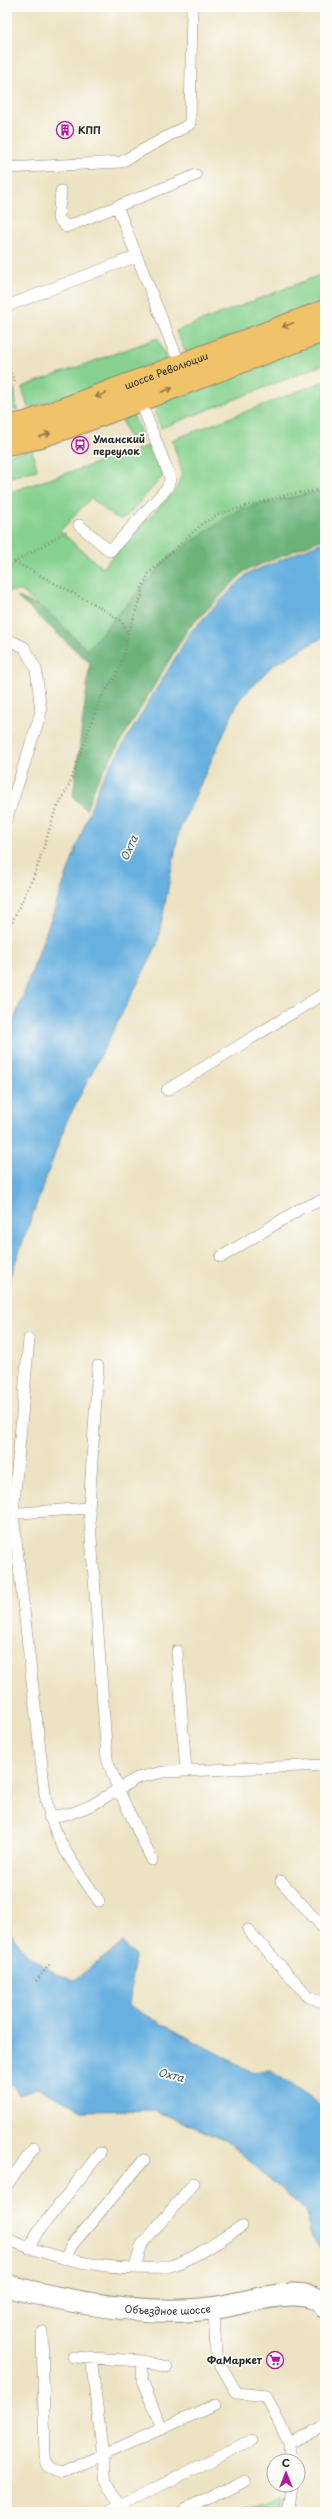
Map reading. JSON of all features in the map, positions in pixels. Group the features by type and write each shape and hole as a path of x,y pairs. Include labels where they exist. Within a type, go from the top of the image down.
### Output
{"main road":[{"name":"шоссе Революции","path":"7,426 26,423 325,311"},
{"name":"шоссе Революции","path":"7,444 32,439 325,330"}],"street":[{"name":"Объездное шоссе","path":"7,2286 41,2295 100,2305 175,2310 214,2308 283,2294 307,2296 325,2306"}],"lane":[{"path":"7,168 121,162 190,124 192,7"},
{"path":"61,191 58,218 66,227 196,176"},
{"path":"117,206 180,365"},
{"path":"7,306 137,256"},
{"path":"79,525 110,551 168,488 170,480 168,472 140,400"},
{"path":"7,639 24,647 36,669 41,712 7,818"},
{"path":"167,1090 325,993"},
{"path":"221,1257 300,1209 325,1199"},
{"path":"29,1339 10,1514 49,1817 59,1842 99,1901"},
{"path":"98,1366 89,1508 107,1759 119,1791 152,1860"},
{"path":"10,1514 89,1508"},
{"path":"177,1651 186,1771"},
{"path":"49,1817 72,1813 119,1791 137,1778 163,1772 325,1765"},
{"path":"281,1881 325,1930"},
{"path":"248,1930 309,1997 325,2003"},
{"path":"7,2185 34,2148"},
{"path":"28,2248 37,2232 100,2153"},
{"path":"65,2259 72,2245 144,2160"},
{"path":"135,2268 141,2246 194,2184"},
{"path":"7,2239 28,2248 96,2266 156,2268 173,2266 242,2226"},
{"path":"214,2308 216,2357 237,2394 266,2396 290,2443 290,2453"},
{"path":"42,2331 47,2466 54,2472 62,2473 162,2430 215,2405"},
{"path":"73,2357 143,2361 167,2367"},
{"path":"91,2358 106,2482 122,2509"},
{"path":"143,2361 142,2380 162,2430"},
{"path":"290,2443 325,2426"},
{"path":"108,2512 122,2509 251,2440"},
{"path":"181,2512 246,2481"},
{"path":"289,2512 291,2493"}],"path":[{"path":"7,366 16,384"},
{"path":"7,933 36,871 55,812 70,783 100,699 116,676 124,654 128,633 142,595 142,587 150,572 202,524 219,514 252,503 325,489"},
{"path":"7,567 79,525"},
{"path":"15,562 105,610 121,621 128,633"},
{"path":"36,1981 50,1964"}],"green space":[{"path":"325,273 325,301 186,353 176,331"},
{"path":"158,338 167,361 66,397 28,408 22,387"},
{"path":"325,340 325,364 161,428 155,414 156,403"},
{"path":"325,381 325,490 239,510 168,558 87,650 22,591 7,591 7,493 148,446 153,446 163,476 127,516 121,519 113,516 91,498 60,531 102,568 177,488 182,472 172,440"},
{"path":"14,388 17,410 7,409 7,390"},
{"path":"132,414 137,422 141,435 129,439 122,420"},
{"path":"32,450 37,470 7,478 7,455"},
{"path":"325,490 325,538 245,571 188,629 96,783 86,810 73,797 90,663 17,597 44,608 87,650 168,558 239,509"},
{"path":"277,2498 277,2512 241,2512"}],"water":[{"name":"Охта","path":"325,541 325,636 273,665 239,700 179,831 157,945 66,1123 7,1285 7,1040 100,783 192,630 247,574"},
{"name":"Охта","path":"7,1927 26,1954 51,1971 73,1981 123,1943 135,1956 129,2006 252,2072 269,2070 309,2096 325,2109 325,2254 309,2234 307,2212 227,2141 154,2110 84,2111 37,2088 19,2094 7,2079"}],"place":[{"name":"КПП","path":"65,130"},
{"name":"Уманский переулок","path":"80,445"},
{"name":"ФаМаркет","path":"275,2360"}]}
